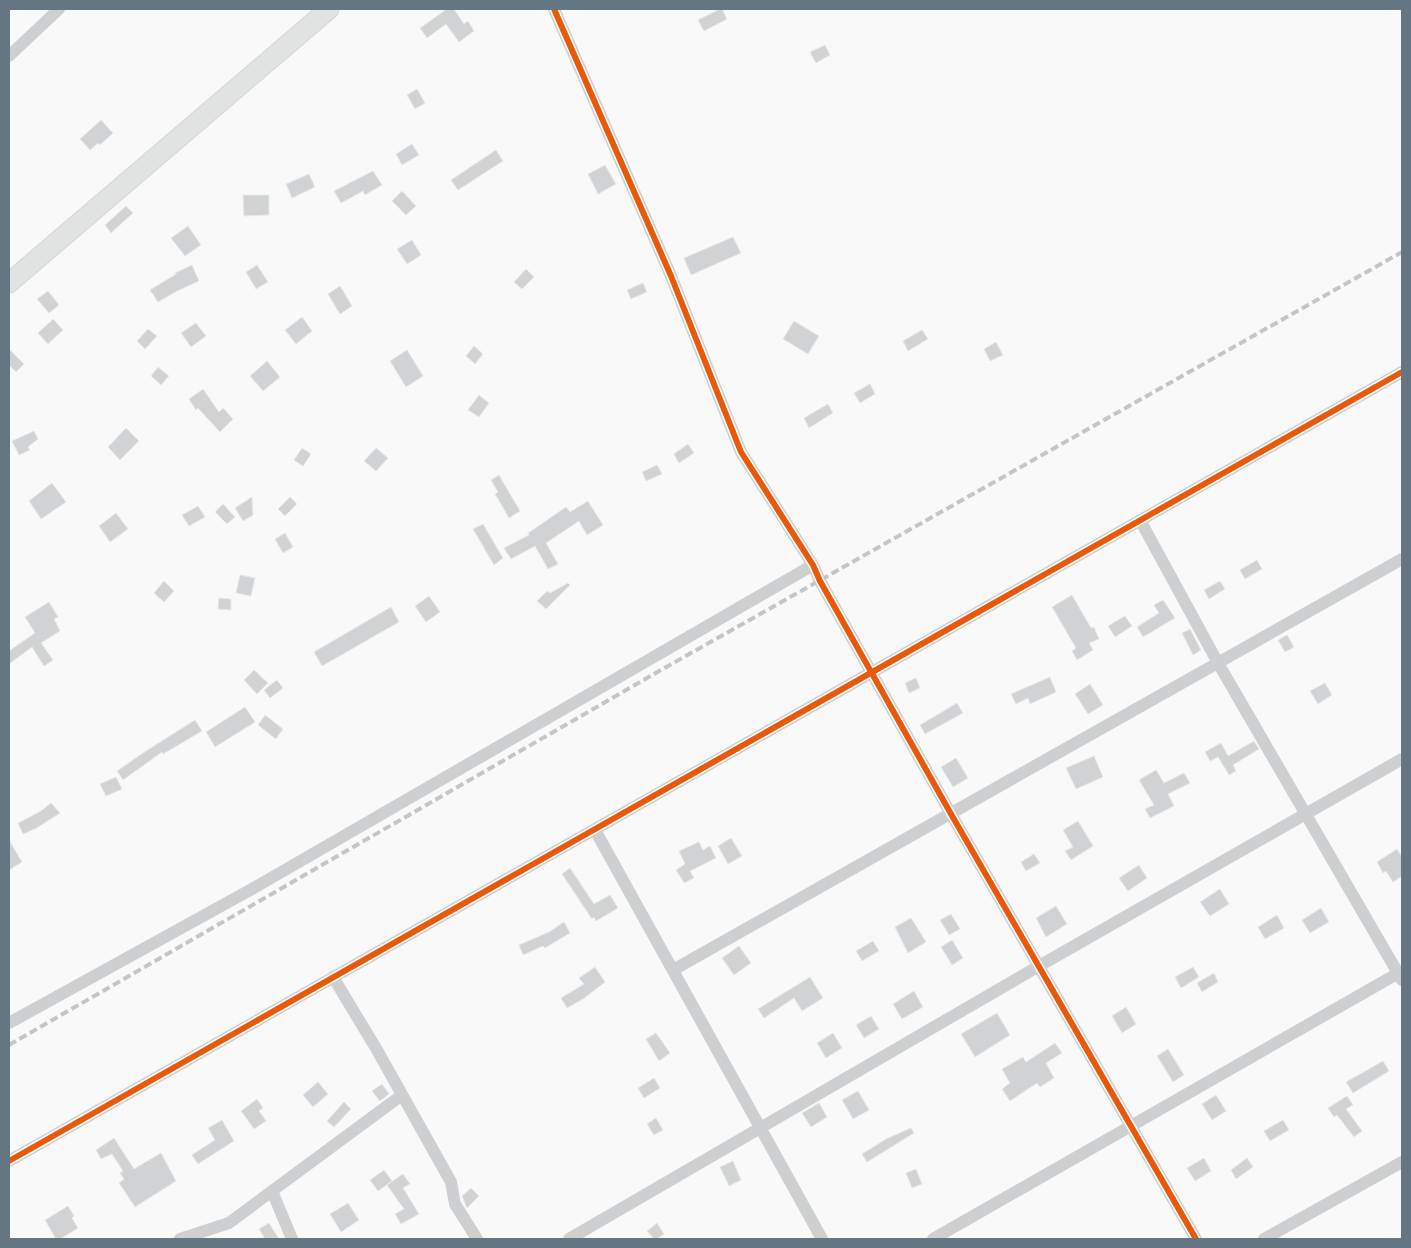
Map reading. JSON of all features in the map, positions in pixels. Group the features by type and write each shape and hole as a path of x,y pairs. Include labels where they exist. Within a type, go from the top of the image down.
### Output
{"main road":[{"path":"9,283 329,9"}],"street":[{"path":"9,56 59,9"},
{"path":"554,9 671,276 741,452 813,565 951,814 1196,1239"},
{"path":"9,1161 1402,372"},
{"path":"933,1239 1401,975 1218,664 1140,520"},
{"path":"673,970 1402,559"},
{"path":"9,1023 252,889 813,565"},
{"path":"569,1239 1039,966 1402,759"},
{"path":"595,830 822,1239"},
{"path":"333,977 451,1182 455,1204 477,1239"},
{"path":"180,1239 229,1222 402,1095"},
{"path":"1264,1239 1402,1162"},
{"path":"272,1191 292,1239"}],"building":[{"path":"447,9 454,9 464,24 468,21 474,31 459,42 446,24 427,38 420,28"},
{"path":"722,9 727,19 704,31 698,20"},
{"path":"825,45 830,55 816,63 810,52"},
{"path":"417,89 425,103 415,109 407,95"},
{"path":"101,120 113,133 100,145 98,143 90,150 80,139"},
{"path":"412,144 419,155 402,165 396,154"},
{"path":"496,150 503,161 458,190 451,180"},
{"path":"605,165 616,184 598,194 588,174"},
{"path":"373,171 382,185 365,195 363,191 341,203 334,191"},
{"path":"309,174 315,187 292,198 286,184"},
{"path":"402,191 416,206 406,215 392,201"},
{"path":"243,195 269,195 269,215 244,216"},
{"path":"126,206 133,213 111,233 105,225"},
{"path":"188,226 201,245 185,256 171,238"},
{"path":"733,237 741,253 691,275 684,258"},
{"path":"412,240 421,255 407,264 397,249"},
{"path":"192,265 199,281 158,302 150,290 175,273"},
{"path":"257,265 268,282 256,289 246,272"},
{"path":"526,269 534,277 522,289 514,282"},
{"path":"643,283 647,292 631,299 627,290"},
{"path":"340,286 352,306 340,314 328,294"},
{"path":"48,291 59,305 49,313 37,299"},
{"path":"302,317 312,331 296,344 285,330"},
{"path":"53,319 63,330 48,344 38,333"},
{"path":"794,321 819,336 808,354 783,339"},
{"path":"196,323 206,336 191,347 181,333"},
{"path":"148,329 157,336 145,349 137,341"},
{"path":"922,330 928,339 908,351 903,341"},
{"path":"996,342 1003,355 990,361 984,349"},
{"path":"474,346 483,354 475,364 466,356"},
{"path":"9,349 24,364 16,372 9,365"},
{"path":"407,350 423,376 406,387 390,361"},
{"path":"267,361 280,377 263,391 250,376"},
{"path":"158,367 169,376 161,385 151,376"},
{"path":"870,384 875,394 860,403 854,393"},
{"path":"203,389 219,412 223,408 233,419 220,432 198,408 196,410 189,399"},
{"path":"479,395 489,403 479,417 468,410"},
{"path":"828,404 833,413 809,428 804,418"},
{"path":"126,428 139,441 120,460 108,447"},
{"path":"34,431 38,439 28,447 30,450 19,455 12,441"},
{"path":"688,444 694,453 679,463 674,454"},
{"path":"302,448 311,454 303,466 294,460"},
{"path":"376,448 388,458 376,471 364,461"},
{"path":"657,465 662,474 646,481 642,472"},
{"path":"499,475 520,511 509,518 495,494 498,492 491,480"},
{"path":"52,483 66,502 41,519 29,501"},
{"path":"252,497 253,515 243,521 235,508"},
{"path":"290,497 297,504 285,516 278,509"},
{"path":"588,501 603,525 587,535 579,521 546,543 558,564 548,569 535,546 511,559 504,548 529,535 528,533 566,507 570,512"},
{"path":"223,504 235,517 227,524 215,512"},
{"path":"198,506 205,517 189,526 182,515"},
{"path":"116,513 128,529 110,542 99,526"},
{"path":"483,524 503,558 494,565 473,529"},
{"path":"285,533 293,547 283,553 275,539"},
{"path":"1257,560 1262,569 1245,579 1240,570"},
{"path":"240,575 255,578 251,596 236,593"},
{"path":"164,581 174,591 164,602 154,593"},
{"path":"1220,581 1225,589 1209,599 1204,590"},
{"path":"568,583 570,585 546,609 537,601 547,591 550,593"},
{"path":"1072,595 1091,628 1094,627 1099,639 1089,643 1093,650 1077,660 1072,651 1076,648 1052,607"},
{"path":"429,596 440,612 426,622 415,606"},
{"path":"219,598 231,599 231,610 218,609"},
{"path":"1163,600 1175,618 1143,637 1137,627 1159,613 1154,605"},
{"path":"49,602 58,617 54,619 60,631 41,643 53,660 44,666 32,647 9,664 9,651 35,633 25,617"},
{"path":"391,607 399,622 322,666 314,652"},
{"path":"1125,616 1132,626 1115,637 1108,626"},
{"path":"1190,629 1201,650 1193,655 1182,633"},
{"path":"1287,635 1294,647 1285,652 1278,640"},
{"path":"254,670 268,683 257,694 244,680"},
{"path":"1050,677 1056,692 1030,704 1028,698 1016,704 1011,694"},
{"path":"916,678 920,688 909,693 905,683"},
{"path":"277,680 283,688 270,698 264,690"},
{"path":"1325,683 1332,695 1318,704 1310,691"},
{"path":"1090,684 1103,705 1088,714 1075,694"},
{"path":"957,703 963,713 925,734 920,725"},
{"path":"245,707 255,722 215,747 206,732"},
{"path":"265,715 283,729 276,739 258,725"},
{"path":"195,720 202,731 163,754 162,752 123,780 117,771"},
{"path":"1254,741 1259,749 1233,765 1236,771 1229,775 1218,757 1210,761 1205,752 1221,743 1228,756"},
{"path":"1094,756 1103,777 1076,789 1066,768"},
{"path":"956,758 968,778 953,787 941,767"},
{"path":"1156,770 1164,783 1184,773 1190,783 1168,794 1174,806 1150,818 1145,809 1154,805 1139,780"},
{"path":"116,777 122,789 106,796 100,784"},
{"path":"51,803 60,813 35,829 23,834 18,823 41,811"},
{"path":"1078,821 1093,846 1071,860 1065,851 1073,847 1063,830"},
{"path":"731,838 742,856 728,864 718,846"},
{"path":"9,840 22,862 9,870"},
{"path":"699,842 703,850 710,846 716,858 690,871 694,878 684,883 676,870 685,864 679,851"},
{"path":"1397,849 1402,857 1402,876 1393,882 1386,871 1383,873 1377,862"},
{"path":"1034,854 1040,863 1026,871 1021,862"},
{"path":"1139,865 1147,878 1128,891 1119,878"},
{"path":"570,868 594,904 610,895 618,908 596,921 594,917 592,919 562,874"},
{"path":"1220,889 1229,904 1210,916 1200,902"},
{"path":"1056,906 1067,924 1046,937 1036,918"},
{"path":"1321,908 1329,922 1310,933 1302,920"},
{"path":"951,914 960,929 949,935 940,920"},
{"path":"1277,915 1284,928 1265,939 1258,927"},
{"path":"911,918 926,942 908,953 895,927"},
{"path":"564,922 570,933 545,948 543,946 523,955 519,945 549,932"},
{"path":"952,940 963,958 952,965 941,947"},
{"path":"873,941 879,951 862,961 856,951"},
{"path":"739,946 751,963 734,975 722,958"},
{"path":"595,967 605,982 583,999 567,1008 561,998 584,984 579,978"},
{"path":"1193,967 1199,977 1181,988 1175,977"},
{"path":"1214,973 1218,982 1202,992 1197,983"},
{"path":"810,977 823,998 802,1011 794,998 764,1018 758,1009"},
{"path":"914,991 923,1007 902,1019 893,1004"},
{"path":"1126,1007 1136,1024 1122,1033 1112,1016"},
{"path":"997,1013 1010,1035 975,1057 961,1034"},
{"path":"871,1016 879,1029 864,1038 856,1025"},
{"path":"656,1033 670,1053 659,1061 646,1039"},
{"path":"833,1033 842,1048 826,1058 817,1043"},
{"path":"1055,1043 1062,1053 1046,1063 1054,1078 1040,1087 1037,1083 1010,1101 1002,1089 1010,1083 1002,1069 1023,1057 1026,1062"},
{"path":"1168,1049 1184,1075 1173,1082 1157,1056"},
{"path":"1383,1061 1389,1071 1353,1093 1346,1082"},
{"path":"654,1078 660,1088 644,1098 638,1088"},
{"path":"318,1082 328,1094 313,1107 303,1095"},
{"path":"382,1084 389,1094 380,1101 372,1091"},
{"path":"858,1091 869,1110 853,1119 842,1100"},
{"path":"1216,1095 1226,1111 1212,1120 1202,1104"},
{"path":"1347,1096 1353,1105 1346,1109 1362,1131 1354,1137 1337,1115 1334,1117 1328,1108"},
{"path":"257,1099 263,1108 259,1111 266,1121 254,1129 241,1111"},
{"path":"344,1102 351,1109 334,1127 327,1121"},
{"path":"819,1103 827,1117 811,1127 802,1113"},
{"path":"656,1118 663,1130 654,1135 647,1124"},
{"path":"222,1120 234,1141 198,1164 192,1155 215,1140 208,1128"},
{"path":"1283,1120 1289,1130 1270,1141 1264,1131"},
{"path":"911,1128 914,1133 867,1162 862,1154 886,1139"},
{"path":"114,1138 134,1169 161,1153 176,1181 135,1207 119,1183 124,1179 120,1173 123,1171 112,1154 101,1159 96,1150"},
{"path":"1204,1158 1211,1171 1195,1181 1187,1168"},
{"path":"1247,1158 1253,1167 1236,1179 1231,1170"},
{"path":"733,1161 741,1180 729,1186 720,1167"},
{"path":"916,1169 922,1184 912,1188 906,1173"},
{"path":"384,1170 392,1181 378,1191 370,1180"},
{"path":"403,1174 410,1184 403,1188 419,1214 401,1224 395,1214 404,1209 387,1185"},
{"path":"471,1188 479,1196 467,1208 462,1196"},
{"path":"348,1203 359,1220 341,1232 330,1214"},
{"path":"68,1206 78,1228 60,1239 56,1239 45,1220"},
{"path":"269,1223 279,1239 265,1239 259,1229"},
{"path":"657,1223 664,1234 654,1239 647,1231"}],"railway":[{"path":"9,1045 668,666 1402,252"}],"cycle path":[{"path":"554,9 671,276 741,452 813,565 820,581 951,814 1196,1239"},
{"path":"9,1161 1402,372"}]}
